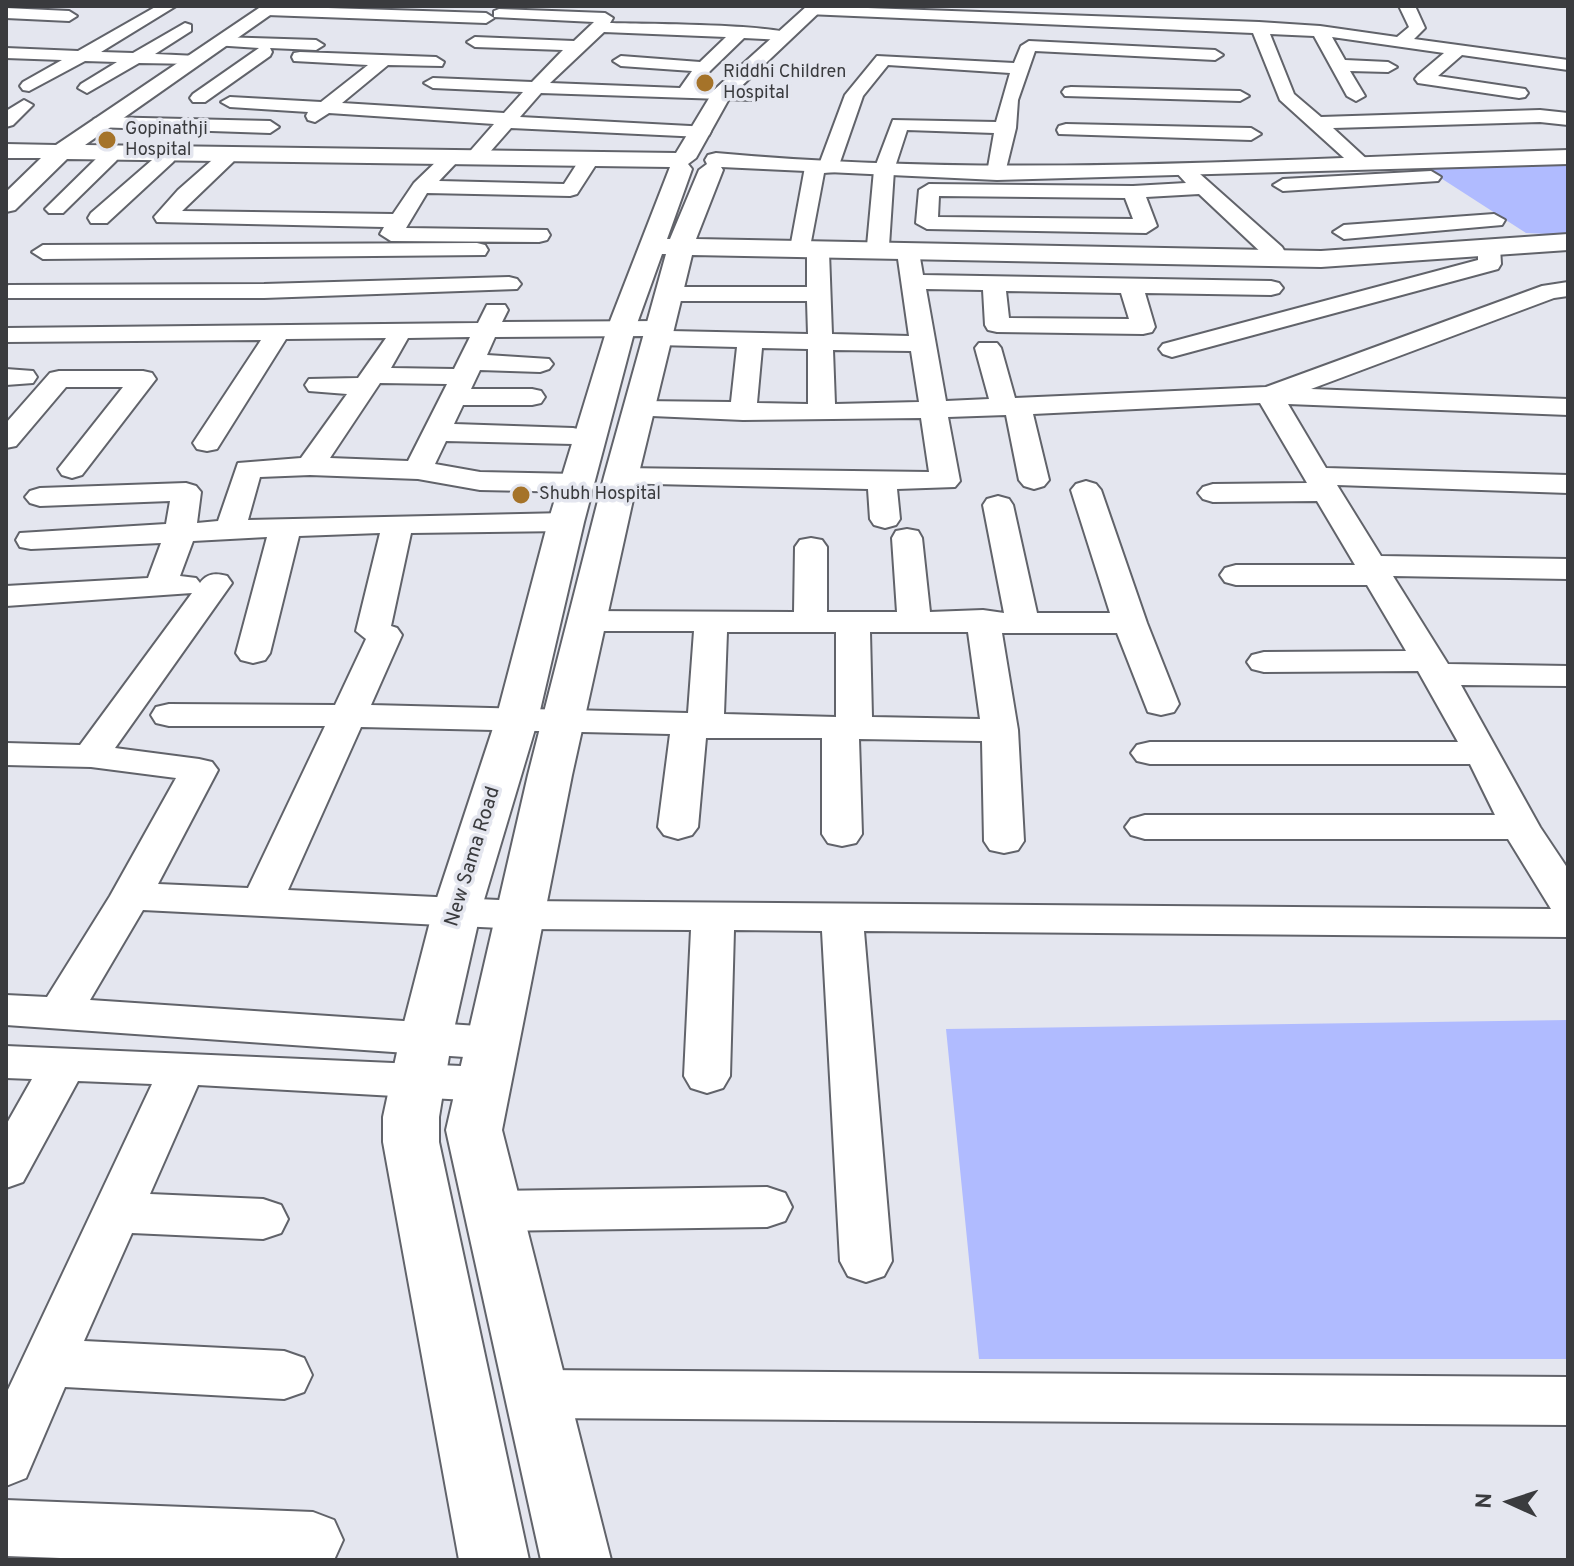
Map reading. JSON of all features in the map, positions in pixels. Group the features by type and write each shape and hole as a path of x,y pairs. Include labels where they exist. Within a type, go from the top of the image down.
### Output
{"street":[{"path":"6,64 64,27 88,6"},
{"path":"29,86 168,6"},
{"path":"547,6 611,8"},
{"path":"1396,54 1417,28 1407,6"},
{"path":"1077,7 1320,31 1396,54"},
{"path":"6,205 59,154 191,60 271,8 370,20 467,38 578,46"},
{"path":"733,121 752,87 821,11"},
{"path":"757,17 821,11 907,28"},
{"name":"New Sama Road","path":"576,1560 474,1130 586,621 588,494 639,409 667,243 700,159 721,94 784,35 821,11"},
{"path":"822,412 818,294 810,247 822,168 854,95 907,28 949,11 986,26 1292,14"},
{"path":"6,13 64,27"},
{"path":"299,23 605,18 599,28 548,75 475,157"},
{"path":"1031,25 1219,49 1092,58 1031,25"},
{"path":"997,173 1007,128 1009,100 1021,69 1031,25"},
{"path":"1259,27 1274,49 1286,96 1361,163"},
{"path":"87,88 185,28"},
{"path":"599,28 784,35"},
{"path":"605,75 658,29"},
{"path":"1320,31 1328,54 1356,96"},
{"path":"694,80 741,32"},
{"path":"220,42 316,45"},
{"path":"641,46 720,51"},
{"path":"1458,50 1424,79 1519,93"},
{"path":"1328,54 1458,50 1568,65"},
{"path":"199,98 264,52"},
{"path":"6,53 191,60"},
{"path":"436,62 384,60 296,65 365,77 424,81 548,75 694,80"},
{"path":"262,154 290,131 326,109 384,60"},
{"path":"883,60 928,62 954,72 1021,69"},
{"path":"621,61 694,80 721,94 746,96"},
{"path":"917,82 928,62"},
{"path":"1499,117 1542,62"},
{"path":"529,63 548,75 694,80"},
{"path":"1234,75 1261,165 1354,240 1568,240"},
{"path":"167,77 226,79 252,84 401,95"},
{"path":"1071,92 1243,105"},
{"path":"230,102 509,120 700,159"},
{"path":"6,121 24,105"},
{"path":"1243,105 1065,120 1102,130 1251,134"},
{"path":"1316,123 1565,115"},
{"path":"101,123 290,131"},
{"path":"878,246 884,170 900,124 1007,128"},
{"path":"1102,130 1106,156"},
{"path":"1172,132 1180,160 1203,188 1274,252"},
{"path":"6,154 700,159 822,168 997,173 1180,160 1261,165 1568,157"},
{"path":"59,154 587,163 700,159"},
{"path":"56,209 109,157"},
{"path":"99,218 166,158"},
{"path":"226,158 185,194 165,217 296,219 411,204 570,190 587,163"},
{"path":"448,161 411,204 391,234 539,235"},
{"path":"1283,185 1431,177"},
{"path":"1133,192 1146,226 927,223 929,190 1133,192 1203,188"},
{"path":"185,194 216,194"},
{"path":"385,197 437,210"},
{"path":"240,333 264,291 278,253 296,219"},
{"path":"810,247 1274,252 1494,220"},
{"path":"667,243 908,252 1321,259 1568,240"},
{"path":"1172,349 1490,264 1489,247"},
{"path":"43,252 477,250"},
{"path":"18,541 398,524 588,494 945,481 908,252"},
{"path":"418,470 509,284 518,256"},
{"path":"913,282 1271,288"},
{"path":"9,292 264,291 509,284"},
{"path":"994,284 997,325 1143,327 1131,286"},
{"path":"1269,395 1559,290 1568,317"},
{"path":"654,323 818,294"},
{"path":"654,323 750,341 820,334"},
{"path":"6,335 146,336 485,330 654,323 922,344"},
{"name":"New Sama Road","path":"494,1560 411,1142 411,1117 457,910 588,494 654,323"},
{"path":"207,443 278,333"},
{"path":"109,378 146,336"},
{"path":"331,525 324,466 370,381 397,340"},
{"path":"743,412 750,341"},
{"path":"988,348 1034,480"},
{"path":"318,385 462,379 540,364"},
{"path":"6,440 59,379 143,379 72,469"},
{"path":"462,379 532,397"},
{"path":"1269,395 1483,753 1521,827 1564,889"},
{"path":"639,409 743,412 933,410 1269,395 1568,407"},
{"path":"436,432 573,436"},
{"path":"230,531 248,469 324,466 418,470 588,494"},
{"path":"882,481 896,528 914,621"},
{"path":"1213,493 1320,484 1568,484"},
{"path":"1086,490 1130,623 1161,704"},
{"path":"40,497 186,492 180,534 160,587"},
{"path":"998,505 1022,621"},
{"path":"263,901 352,714 379,633 398,524"},
{"path":"253,653 285,529"},
{"path":"810,621 811,547"},
{"path":"1236,575 1376,570 1568,569"},
{"path":"9,600 216,583 91,756"},
{"path":"586,621 983,620 1130,623"},
{"path":"983,620 1000,730 1004,841"},
{"path":"678,827 697,726 711,622"},
{"path":"842,834 853,622"},
{"path":"1264,662 1568,676"},
{"path":"169,715 352,714 697,726 1000,730"},
{"path":"1150,753 1483,753"},
{"path":"6,754 91,756 199,770 131,896 59,1014"},
{"path":"1145,827 1521,827"},
{"path":"131,896 520,915 1568,923"},
{"path":"707,1076 713,916"},
{"path":"842,917 866,1261"},
{"path":"6,1010 422,1060 488,1064"},
{"path":"6,1062 183,1068 422,1060"},
{"path":"6,1169 63,1066"},
{"path":"6,1460 47,1363 183,1068"},
{"path":"493,1211 767,1207"},
{"path":"118,1213 263,1219"},
{"path":"47,1363 284,1375"},
{"path":"537,1394 1568,1401"},
{"path":"6,1528 313,1540"}],"shaded area":[{"path":"1568,159 1568,235 1526,233 1419,164"},
{"path":"1568,1020 1568,1359 979,1359 946,1029"}],"place":[{"name":"Riddhi Children Hospital","path":"705,83"},
{"name":"Gopinathji Hospital","path":"107,140"},
{"name":"Shubh Hospital","path":"521,495"}]}
